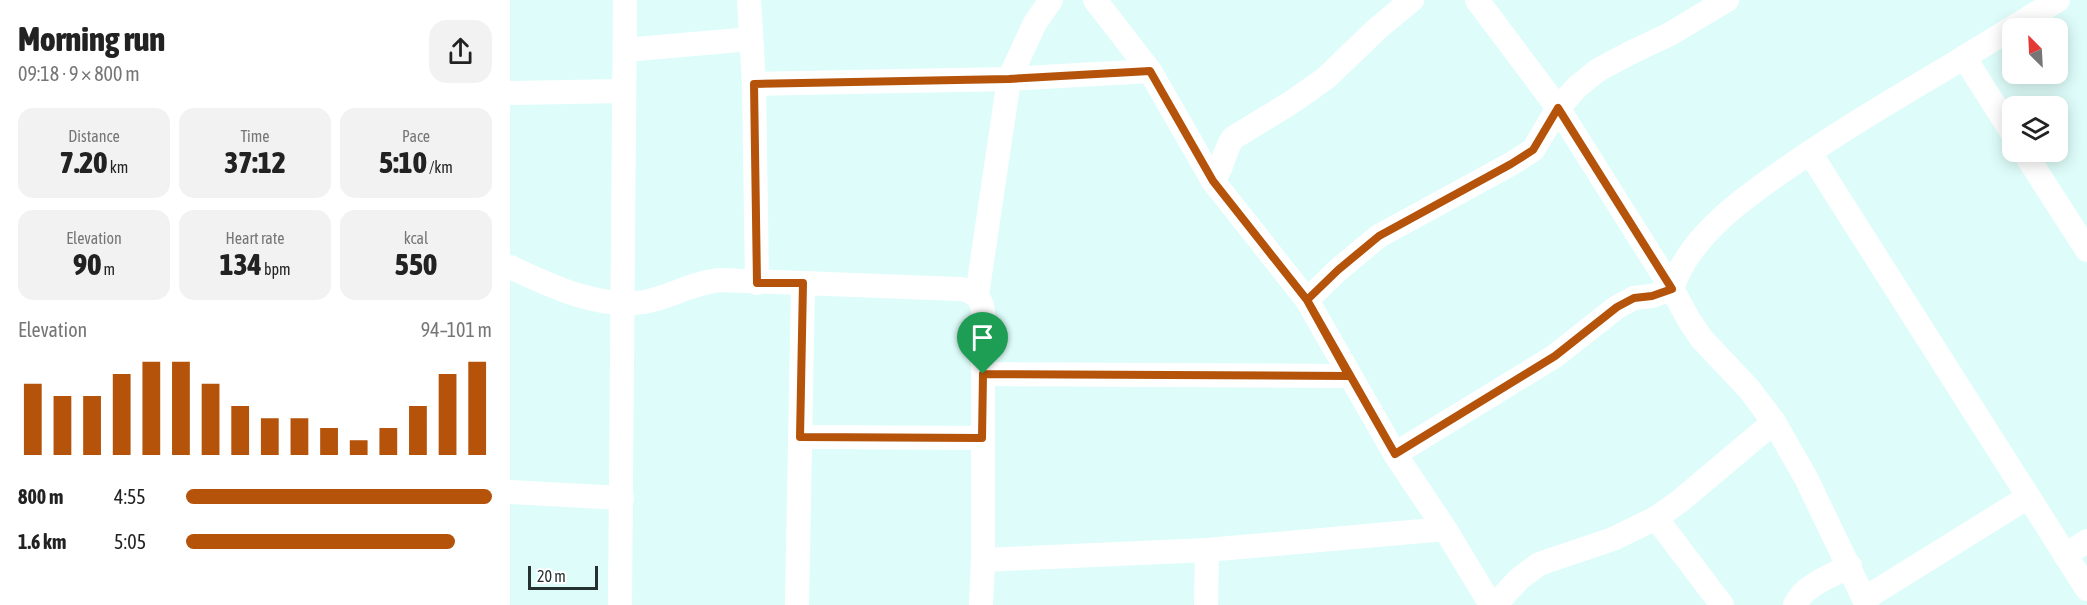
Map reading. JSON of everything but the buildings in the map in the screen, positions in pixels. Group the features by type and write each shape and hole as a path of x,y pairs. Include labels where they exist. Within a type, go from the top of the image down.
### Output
{"street":[{"path":"620,605 625,0"},
{"path":"749,0 754,84 757,283"},
{"path":"977,295 1009,79 1035,24 1051,0"},
{"path":"1213,181 1233,138 1326,78 1378,28 1412,0"},
{"path":"1477,0 1558,108 1701,338 1749,389 1774,422 1806,477 1866,602 2028,497"},
{"path":"1307,300 1338,270 1379,236 1533,150 1558,108 1577,87 1598,70 1670,34 1727,0"},
{"path":"1672,289 1677,272 1689,256 1723,217 1747,197 1847,127 2058,0"},
{"path":"1103,2 1150,71 1213,181 1307,300 1395,454 1493,605 1519,579 1539,564 1612,539 1656,518 1680,501 1774,422"},
{"path":"625,50 751,39"},
{"path":"1964,57 2002,117"},
{"path":"754,84 1009,79 1150,71"},
{"path":"510,93 624,91"},
{"path":"1810,153 2087,590"},
{"path":"2030,162 2087,250"},
{"path":"510,267 572,292 600,300 623,302 643,302 702,282 720,280 960,289 969,290 977,295 983,311 981,605"},
{"path":"797,605 803,283"},
{"path":"1395,454 1555,356 1617,307 1634,298 1652,296 1672,289"},
{"path":"983,374 1349,376"},
{"path":"800,437 982,438"},
{"path":"510,492 622,498"},
{"path":"1656,518 1722,605"},
{"path":"983,560 1207,550 1445,529"},
{"path":"2065,555 2087,542"},
{"path":"1206,605 1207,550"},
{"path":"1794,605 1808,588 1850,566"}],"route":[{"path":"983,374 982,438 800,437 803,283 757,283 754,84 1009,79 1150,71 1213,181 1307,300 1395,454 1555,356 1617,307 1634,298 1652,296 1672,289 1558,108 1533,150 1379,236 1338,270 1307,300 1349,376 983,374"}]}
